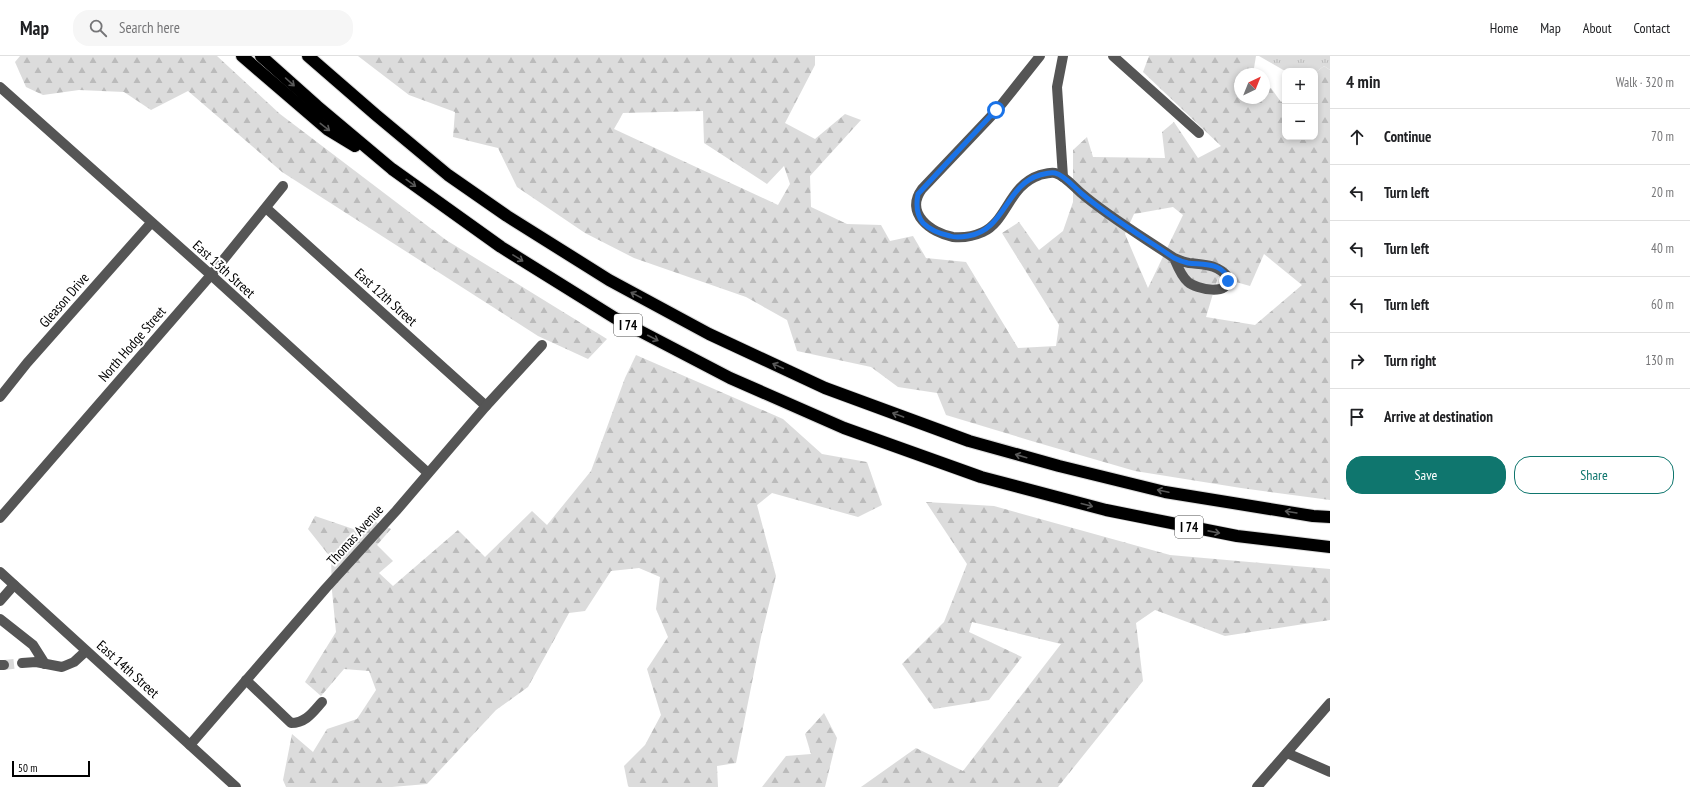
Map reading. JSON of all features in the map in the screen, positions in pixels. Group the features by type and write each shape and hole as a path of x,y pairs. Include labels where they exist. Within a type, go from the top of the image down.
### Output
{"highway":[{"path":"242,56 327,129 392,169"},
{"name":"I 74","path":"261,56 317,106 392,169 501,247 615,318 730,378 844,428 981,477 1106,510 1237,536 1330,547"},
{"name":"I 74","path":"308,56 448,175 507,216 609,280 709,334 825,388 969,441 1059,466 1165,492 1313,516 1330,517"},
{"path":"322,56 376,115"}],"street":[{"path":"1040,56 996,110 918,194 917,209 923,223 935,231 954,237 973,235 984,231 992,226 1015,193 1028,180 1047,173 1055,173 1063,177 1090,201 1174,258 1187,263 1216,267 1228,277 1227,284 1225,287 1215,290 1208,290 1193,285 1186,280 1174,258"},
{"path":"1063,56 1058,87 1063,177"},
{"path":"1113,56 1199,133"},
{"name":"East 13th Street","path":"0,87 151,223 211,274 428,473"},
{"name":"North Hodge Street","path":"0,518 211,274 283,186"},
{"name":"East 12th Street","path":"266,208 486,406"},
{"name":"Gleason Drive","path":"0,397 27,363 151,223"},
{"name":"Thomas Avenue","path":"190,746 486,406 542,345"},
{"name":"East 14th Street","path":"0,572 236,787"},
{"path":"0,601 14,585"},
{"path":"0,619 33,645 45,664"},
{"path":"22,663 45,664 62,667 74,662 86,651"},
{"path":"246,680 291,723 299,723 308,718 322,702"},
{"path":"1258,787 1330,703"},
{"path":"1288,752 1330,772"}],"green space":[{"path":"20,56 217,56 280,114 446,240 607,339 588,359 538,336 282,172 188,91 151,110 124,92 79,90 43,95 26,87 15,62"},
{"path":"358,56 815,56 815,65 785,123 815,139 845,114 861,120 810,176 811,207 847,224 881,225 890,241 913,236 926,258 966,262 1018,348 1056,346 1059,325 1002,233 1019,222 1039,250 1063,231 1073,202 1073,150 1087,137 1093,157 1165,158 1162,132 1174,122 1198,158 1221,146 1143,72 1149,56 1256,56 1254,68 1234,68 1234,104 1270,104 1271,88 1281,102 1282,101 1282,140 1318,140 1318,71 1324,66 1330,70 1330,500 1241,488 1135,471 946,415 937,393 898,387 871,367 797,351 787,320 746,297 634,258 585,233 517,187 498,148 453,137 455,112 409,95","holes":["703,111 704,143 767,184 784,166 790,184 778,205 614,129 623,113","1173,207 1183,215 1148,288 1125,234 1134,214","1264,254 1302,285 1255,325 1206,317 1218,277 1250,286"]},
{"path":"1259,56 1330,56 1330,70 1324,66 1318,71 1318,68 1282,68 1282,69"},
{"path":"636,355 783,419 822,454 867,462 882,505 858,517 772,493 757,505 776,576 761,637 736,763 717,766 718,787 628,786 624,766 645,745 661,715 647,669 668,637 656,609 660,577 639,568 611,571 585,611 569,613 528,687 496,710 427,784 392,787 286,787 283,780 292,734 313,752 327,729 357,719 376,690 369,671 344,669 321,696 305,682 336,632 332,591 331,558 308,529 315,516 365,533 375,522 391,529 377,545 393,561 379,573 393,586 458,530 485,557 532,511 547,525 591,471 625,378"},
{"path":"926,502 994,506 1170,555 1330,569 1330,620 1225,636 1155,610 1136,623 1143,681 1058,787 861,787 916,748 963,771 1061,644 972,622 969,632 1022,657 989,700 934,709 902,664 944,622 967,564"},
{"path":"824,713 837,738 825,787 762,787 786,756 811,754 805,734"}],"tunnel":[{"path":"4,665 22,663"}],"route":[{"path":"996,110 918,194 916,201 919,216 923,223 929,228 942,234 954,237 973,235 984,231 992,226 1015,193 1028,180 1047,173 1055,173 1063,177 1090,201 1174,258 1182,262 1211,265 1216,267 1228,277 1228,281"}]}
